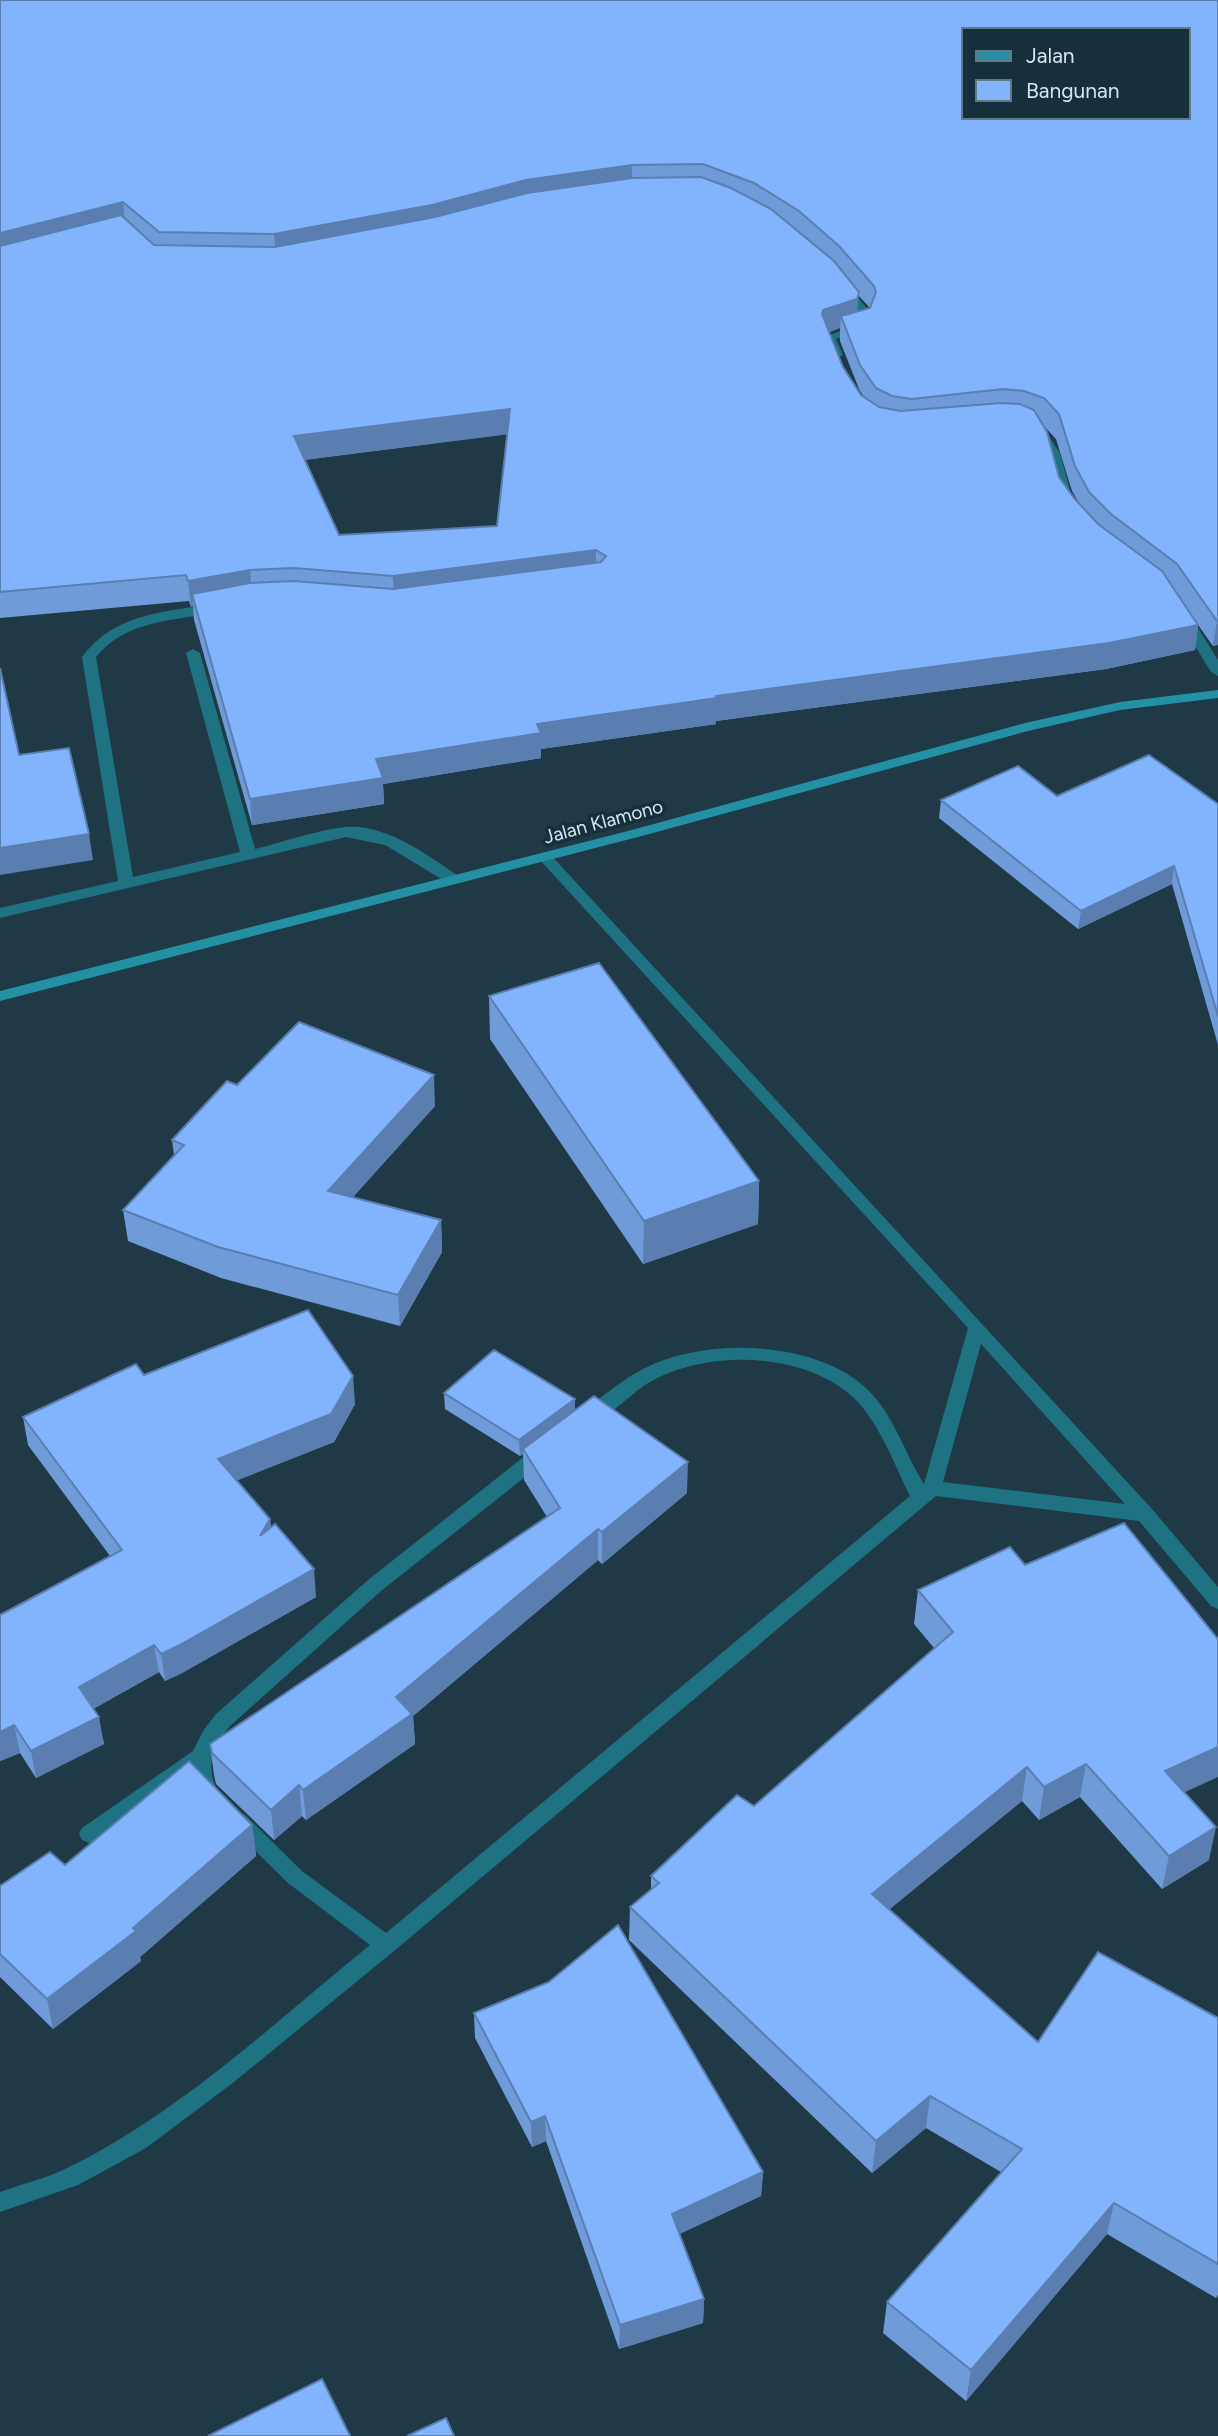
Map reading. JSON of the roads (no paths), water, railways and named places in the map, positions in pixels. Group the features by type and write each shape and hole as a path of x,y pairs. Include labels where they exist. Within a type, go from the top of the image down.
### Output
{"main road":[{"name":"Jalan Klamono","path":"0,996 545,857 1025,727 1120,706 1218,694"}],"street":[{"path":"839,280 866,315 864,327 829,337 841,366"},
{"path":"1029,425 1037,429 1053,453 1066,501 1072,510"},
{"path":"126,884 89,657 98,643 119,627 225,606"},
{"path":"1179,610 1218,672"},
{"path":"193,653 249,855"},
{"path":"0,914 346,832 369,833 389,839 454,880"},
{"path":"545,857 976,1327 1145,1514 1218,1601"},
{"path":"0,2202 70,2178 138,2141 226,2075 386,1945 926,1492 976,1327"},
{"path":"386,1945 295,1877 205,1789 199,1767 211,1735 219,1726 319,1633 476,1502 652,1372 684,1360 741,1353 784,1357 845,1380 861,1393 926,1492"},
{"path":"926,1492 1145,1514"},
{"path":"1196,1576 1218,1575"},
{"path":"89,1834 203,1753"}]}
